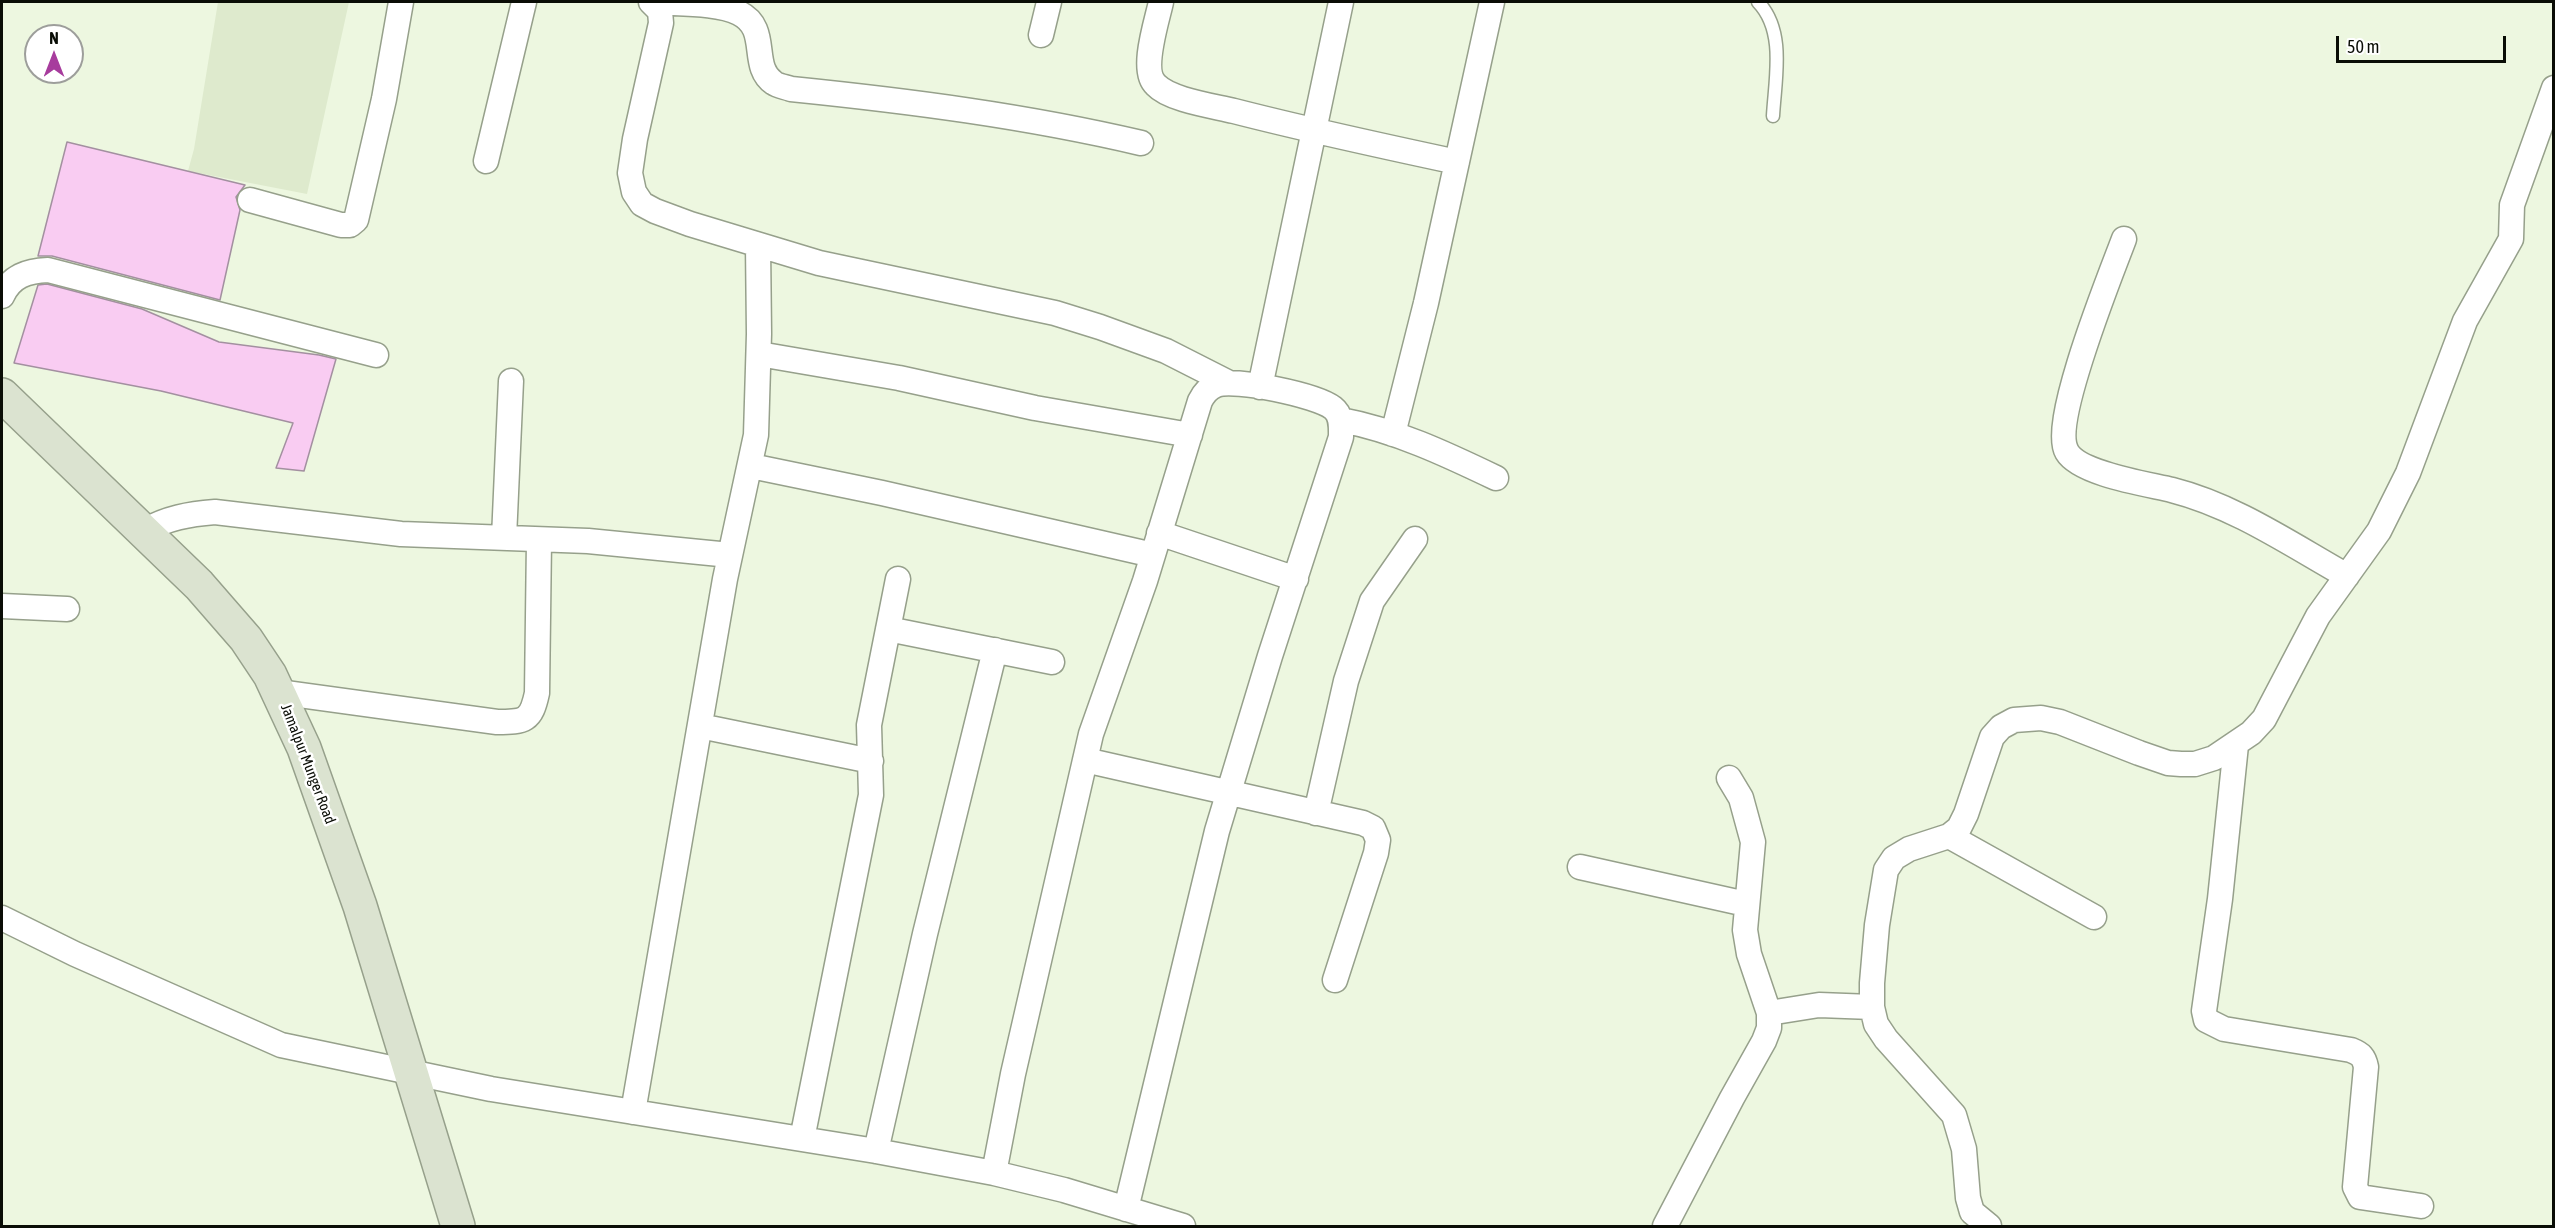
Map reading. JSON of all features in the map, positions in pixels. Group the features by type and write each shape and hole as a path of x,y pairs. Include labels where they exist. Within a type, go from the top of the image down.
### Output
{"street":[{"path":"250,200 341,225 350,225 356,220 386,88 401,2"},
{"path":"486,161 524,2"},
{"path":"652,2 723,8 741,7 755,27 764,74 775,84 791,89 936,105 1001,115 1141,143"},
{"path":"652,2 660,11 661,24 630,173 634,192 642,204 655,211 758,245 875,276 1055,313 1141,341 1229,383"},
{"path":"1041,35 1049,2"},
{"path":"1161,2 1149,71 1155,85 1172,94 1198,102 1313,131 1457,162"},
{"path":"1260,387 1341,2"},
{"path":"1393,434 1426,303 1492,2"},
{"path":"1989,1227 1972,1212 1968,1198 1964,1149 1953,1115 1886,1039 1876,1024 1872,1007 1877,925 1886,870 1894,858 1909,849 1949,836 1959,828 1966,814 1992,737 2001,727 2014,720 2040,717 2060,722 2158,760 2195,764 2214,758 2236,745 2264,719 2318,616 2379,531 2408,473 2465,321 2508,247 2511,239 2512,204 2553,88"},
{"path":"2124,239 2076,374 2067,411 2064,438 2066,451 2075,461 2094,469 2198,497 2231,511 2347,576"},
{"path":"633,1112 730,555 756,435 759,354 758,245"},
{"path":"2,296 14,278 29,271 48,270 376,355"},
{"path":"759,354 899,378 1035,408 1190,435"},
{"path":"504,538 511,381"},
{"path":"994,1173 1020,1041 1064,859 1091,734 1206,390 1217,384 1229,383 1316,399 1334,408 1341,420 1341,437 1217,831 1126,1209"},
{"name":"Jamalpur Munger Road","path":"2,395 199,585 246,639 278,692 304,748 360,906 458,1227"},
{"path":"1341,420 1367,425 1436,450 1496,478"},
{"path":"751,465 882,493 1156,544 1296,579"},
{"path":"144,531 162,521 189,514 215,512 401,534 633,544 730,555"},
{"path":"1316,813 1346,681 1372,601 1415,539"},
{"path":"278,692 497,722 516,722 527,719 533,710 537,693 539,540"},
{"path":"802,1139 872,795 869,725 898,579"},
{"path":"2,606 67,609"},
{"path":"888,628 1052,662"},
{"path":"876,1151 925,934 995,650"},
{"path":"699,726 871,761"},
{"path":"2236,745 2220,898 2204,1011 2206,1020 2224,1029 2351,1050 2359,1054 2364,1059 2366,1067 2356,1193 2360,1197 2421,1206"},
{"path":"1085,760 1362,823 1373,828 1377,840 1377,854 1335,980"},
{"path":"1665,1227 1769,1028 1769,1013 1749,954 1745,930 1752,842 1741,798 1729,778"},
{"path":"1949,836 2094,917"},
{"path":"1580,867 1746,904"},
{"path":"2,918 75,954 281,1045 491,1089 876,1151 994,1173 1064,1190 1183,1227"},
{"path":"1769,1013 1819,1005 1872,1007"}],"lane":[{"path":"1758,2 1768,12 1774,27 1773,116"}],"shaded area":[{"path":"218,2 349,2 307,194 188,171 194,149"}],"building":[{"path":"67,142 245,185 236,197 240,210 220,300 52,256 38,256"},
{"path":"47,284 142,309 219,342 336,359 304,471 276,468 293,423 161,391 14,363 38,285"}]}
